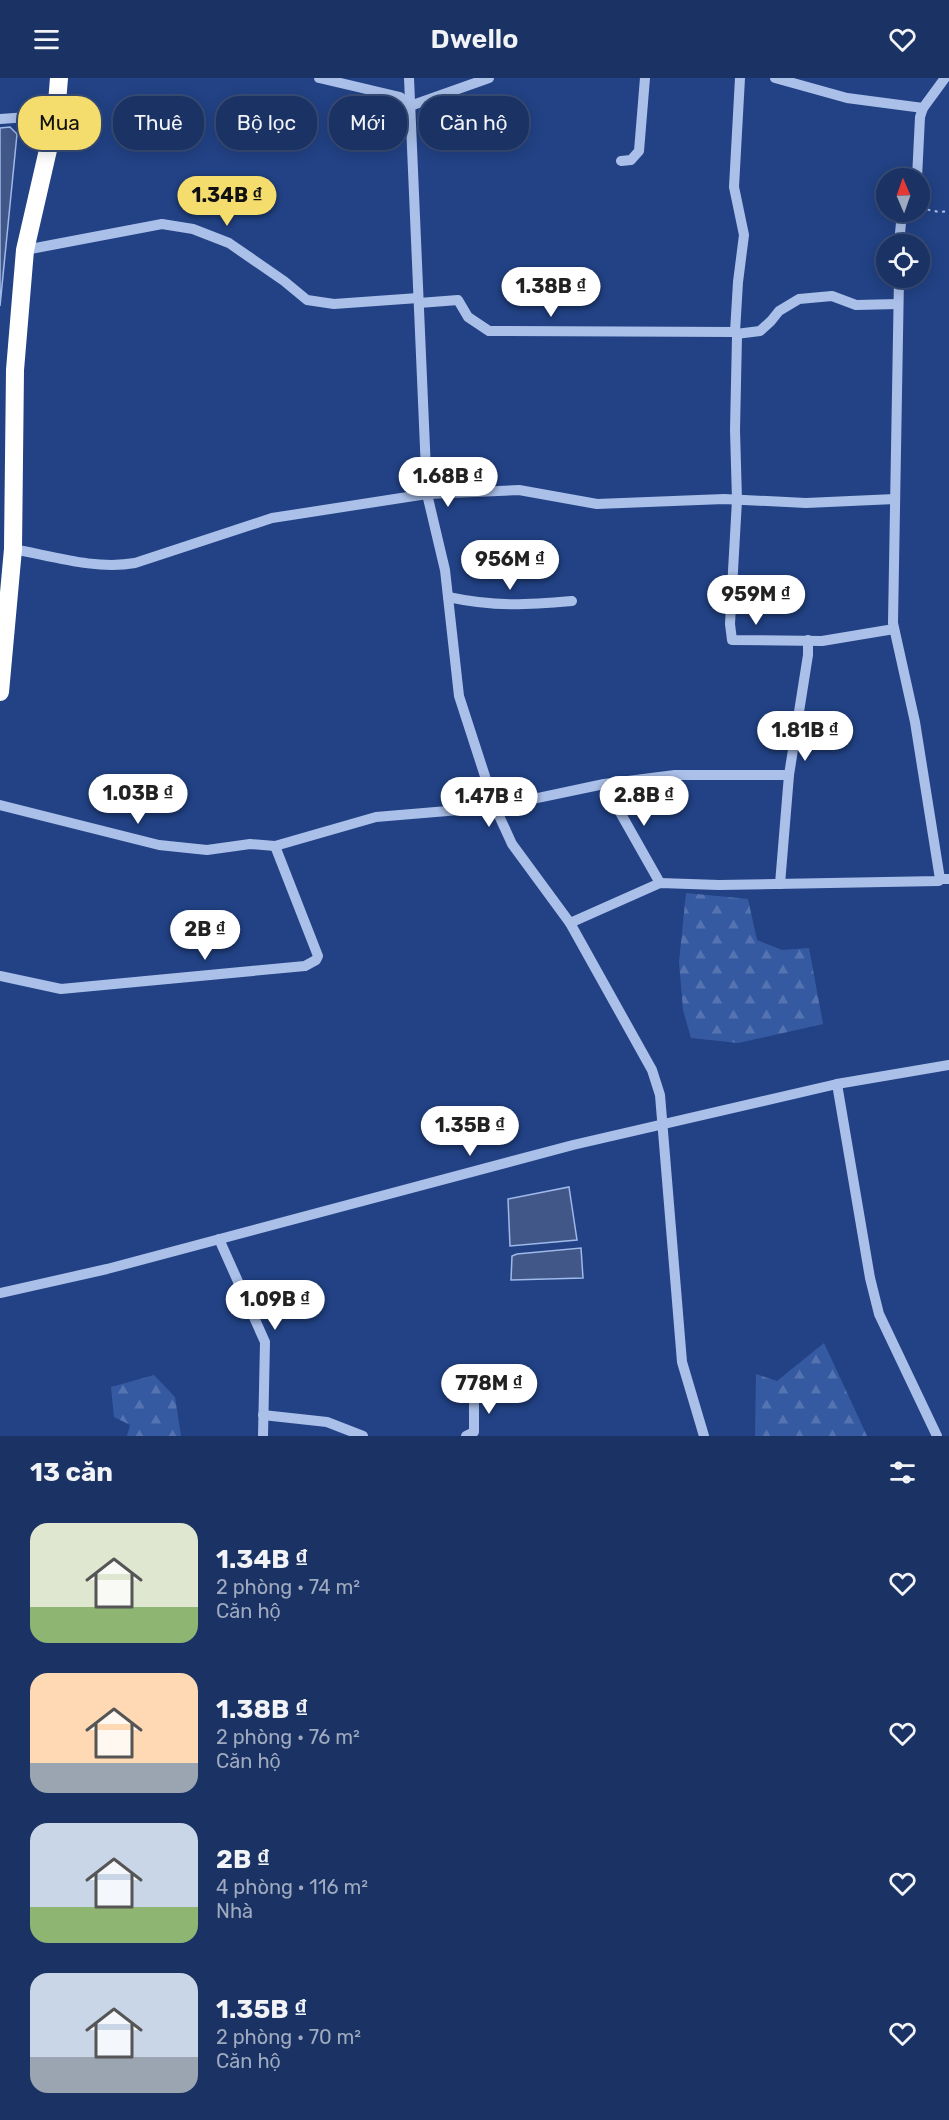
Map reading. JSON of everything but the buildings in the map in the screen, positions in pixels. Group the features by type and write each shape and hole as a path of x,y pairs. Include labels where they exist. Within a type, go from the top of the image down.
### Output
{"highway":[{"path":"58,96 59,78"},
{"path":"0,692 13,549 15,370 25,250 48,150"}],"street":[{"path":"319,78 400,97 410,106"},
{"path":"409,78 427,494 445,570 459,696 495,807 512,844 570,923 652,1071 660,1095 682,1362 704,1436"},
{"path":"410,106 489,78"},
{"path":"621,160 631,160 639,151 645,78"},
{"path":"740,78 735,187 744,236 735,333 737,500 730,624 732,640 822,641 894,629"},
{"path":"775,78 847,98 923,108"},
{"path":"917,168 920,117 923,108 945,78"},
{"path":"0,119 18,118"},
{"path":"25,250 162,224 193,229 229,243 307,300 334,304 458,300 468,316 489,331 735,333 760,331 779,311 799,299 832,296 856,305 898,304"},
{"path":"570,923 660,883 939,882 944,879 915,722 894,629 899,288"},
{"path":"13,549 100,565 118,566 135,563 272,518 427,494 519,490 597,504 737,500 806,503 895,499"},
{"path":"448,597 477,604 502,606 572,601"},
{"path":"780,884 789,775 808,655 808,640"},
{"path":"0,805 159,845 207,850 249,844 275,846 376,817 495,807 604,784 675,775 789,775"},
{"path":"604,784 660,883"},
{"path":"0,976 61,989 305,966 312,963 318,956 275,846"},
{"path":"0,1293 107,1269 573,1145 837,1084 949,1065"},
{"path":"837,1084 870,1278 879,1314 937,1436"},
{"path":"219,1239 237,1284 265,1342 263,1436"},
{"path":"466,1436 474,1432 474,1375"},
{"path":"263,1415 327,1422 363,1436"}],"path":[{"path":"930,210 939,212 949,210"}],"green space":[{"path":"686,893 748,899 757,940 782,950 809,948 823,1024 738,1043 691,1038 683,1010 679,962"},
{"path":"824,1343 867,1436 755,1436 756,1374 777,1381"},
{"path":"154,1375 175,1397 181,1436 127,1436 130,1425 114,1417 111,1387"}],"shaded area":[{"path":"10,127 17,134 0,306 0,128"},
{"path":"569,1187 577,1240 510,1246 508,1199"},
{"path":"581,1248 583,1278 511,1280 512,1256"}]}
